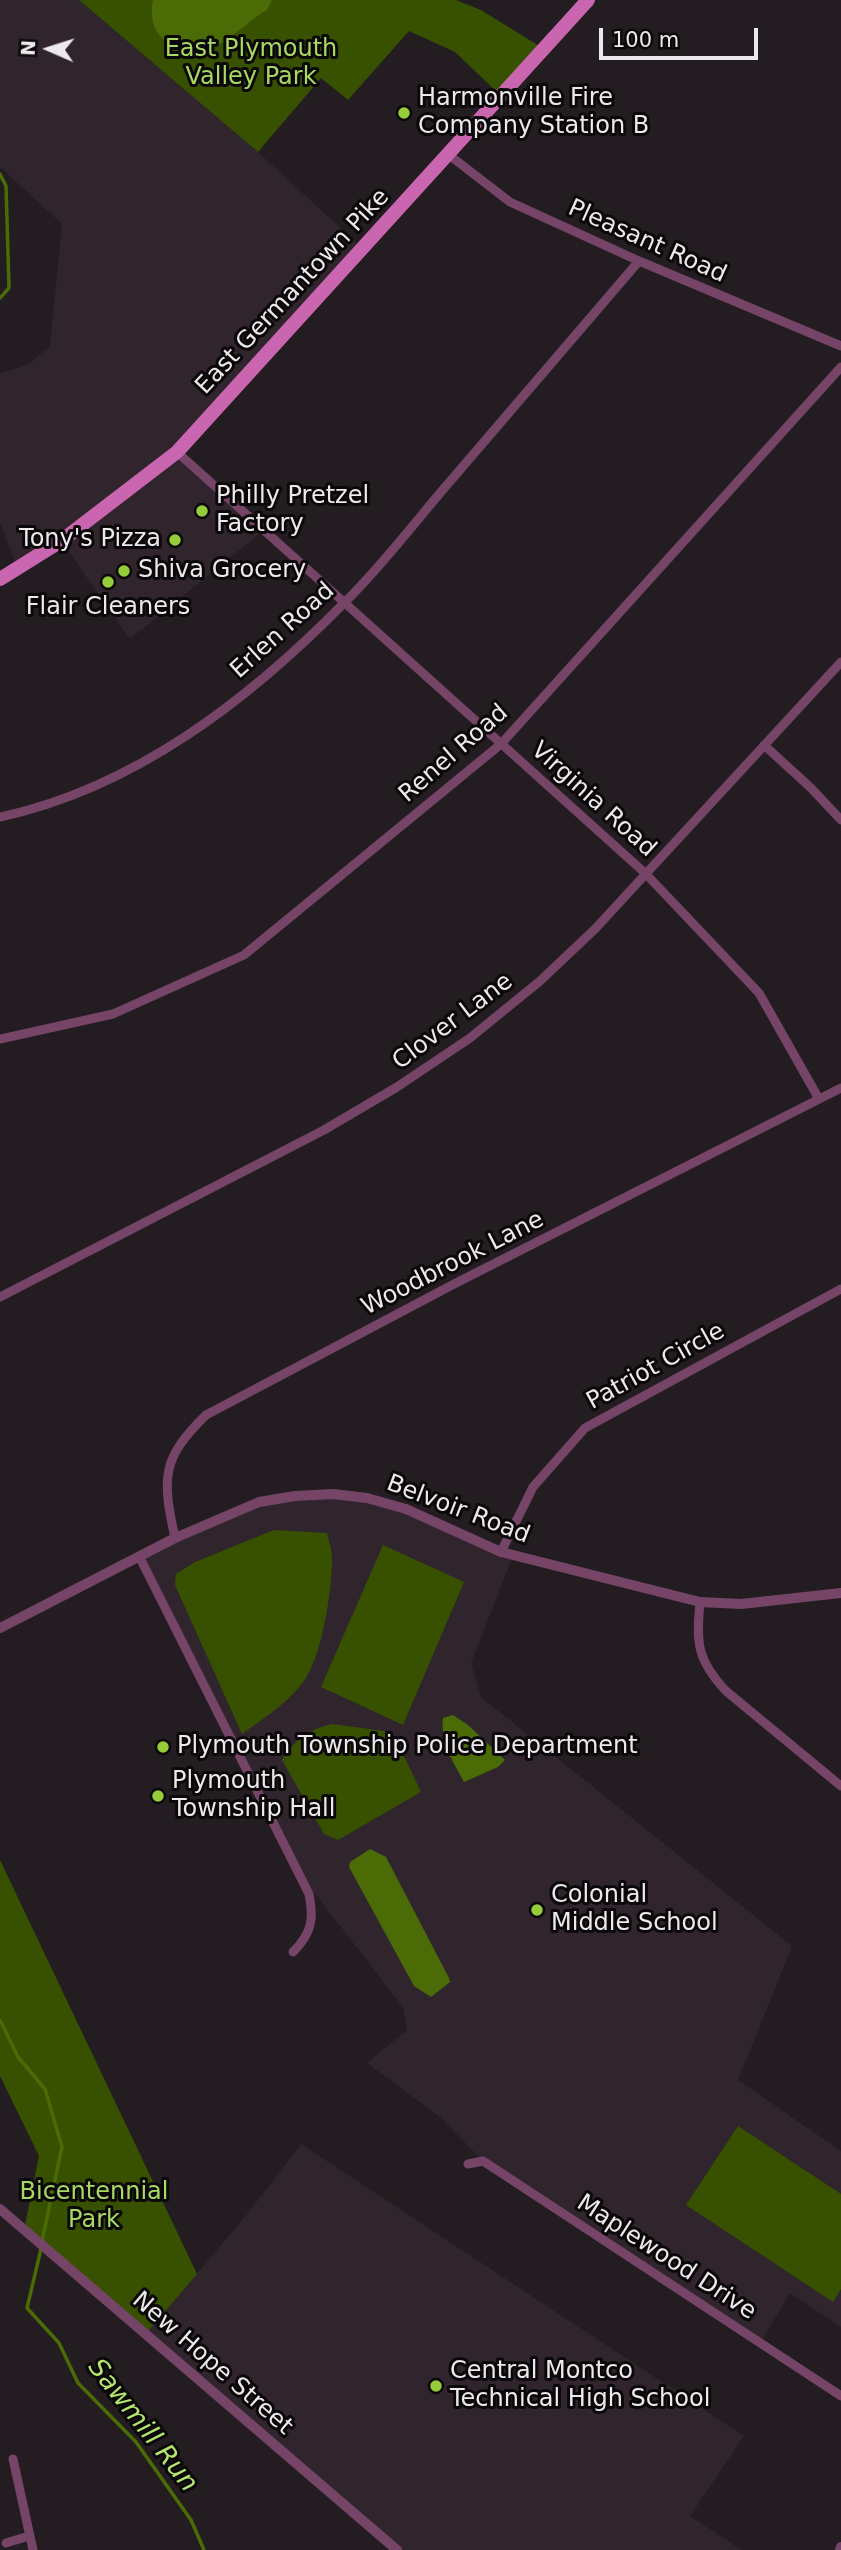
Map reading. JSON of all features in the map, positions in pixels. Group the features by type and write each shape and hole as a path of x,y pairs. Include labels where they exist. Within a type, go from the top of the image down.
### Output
{"main road":[{"name":"East Germantown Pike","path":"0,579 61,541 177,452 588,0"}],"street":[{"name":"Pleasant Road","path":"449,155 510,202 639,261 841,346"},
{"name":"Erlen Road","path":"0,817 39,809 100,783 190,736 268,673 346,601 639,261"},
{"name":"Renel Road","path":"0,1039 113,1014 244,955 501,744 841,367"},
{"name":"Virginia Road","path":"177,452 346,601 645,873 759,993 819,1099"},
{"name":"Clover Lane","path":"0,1297 324,1130 397,1087 470,1038 540,981 594,929 841,662"},
{"path":"764,745 841,820"},
{"name":"Woodbrook Lane","path":"175,1538 167,1500 171,1459 180,1441 206,1415 456,1283 841,1088"},
{"name":"Patriot Circle","path":"501,1552 533,1487 585,1428 841,1289"},
{"name":"Belvoir Road","path":"0,1628 175,1538 259,1502 333,1494 367,1498 406,1509 501,1552 700,1602 741,1604 841,1593"},
{"path":"140,1558 309,1894 312,1925 306,1939 293,1952"},
{"path":"700,1602 698,1645 700,1656 710,1674 726,1691 841,1786"},
{"name":"Maplewood Drive","path":"468,2164 483,2161 841,2396"},
{"name":"New Hope Street","path":"0,2209 397,2550"},
{"path":"13,2459 33,2550"},
{"path":"6,2543 29,2536"}],"shaded area":[{"path":"0,0 79,0 258,152 363,249 177,451 265,529 130,639 62,542 18,570 0,522 0,373 28,365 50,346 62,224 0,167"},
{"path":"153,0 272,1 267,10 231,37 204,51 191,53 178,50 160,36 153,22"},
{"name":"Colonial Middle School","path":"295,1496 367,1498 513,1556 471,1663 481,1697 792,1946 738,2080 841,2151 841,2327 790,2293 760,2343 483,2161 440,2117 367,2063 407,2030 403,2007 299,1873 140,1558 259,1502"},
{"path":"453,1715 468,1725 505,1760 498,1767 464,1782 443,1736 443,1718"},
{"path":"370,1849 386,1857 449,1978 450,1982 431,1997 414,1986 349,1867 350,1862"},
{"name":"Central Montco Technical High School","path":"301,2144 744,2436 690,2516 742,2550 397,2550 145,2335 248,2213"}],"green space":[{"name":"East Plymouth Valley Park","path":"79,0 456,0 481,10 544,49 501,96 455,52 409,31 348,100 321,78 258,152"},
{"path":"274,1530 327,1533 332,1560 328,1605 316,1656 304,1681 283,1703 242,1734 175,1585 176,1574 195,1562"},
{"path":"383,1545 464,1582 403,1725 321,1687"},
{"path":"332,1724 384,1731 406,1760 421,1792 338,1840 324,1834 282,1760 303,1736"},
{"name":"Bicentennial Park","path":"0,1860 197,2274 145,2335 24,2230 39,2156 0,2076"},
{"path":"738,2126 841,2194 841,2289 833,2302 686,2205"}],"waterway":[{"name":"Sawmill Run","path":"0,174 6,186 9,288 0,298"},
{"name":"Sawmill Run","path":"0,2020 18,2057 45,2089 62,2147 42,2241"},
{"name":"Sawmill Run","path":"41,2249 27,2308 59,2343 78,2383 136,2442 191,2520 204,2550"}],"place":[{"name":"Harmonville Fire Company Station B","path":"404,113"},
{"name":"Philly Pretzel Factory","path":"202,511"},
{"name":"Tony's Pizza","path":"175,540"},
{"name":"Shiva Grocery","path":"124,571"},
{"name":"Flair Cleaners","path":"108,582"},
{"name":"Plymouth Township Police Department","path":"163,1747"},
{"name":"Plymouth Township Hall","path":"158,1796"},
{"name":"Colonial Middle School","path":"537,1910"},
{"name":"Central Montco Technical High School","path":"436,2386"}]}
